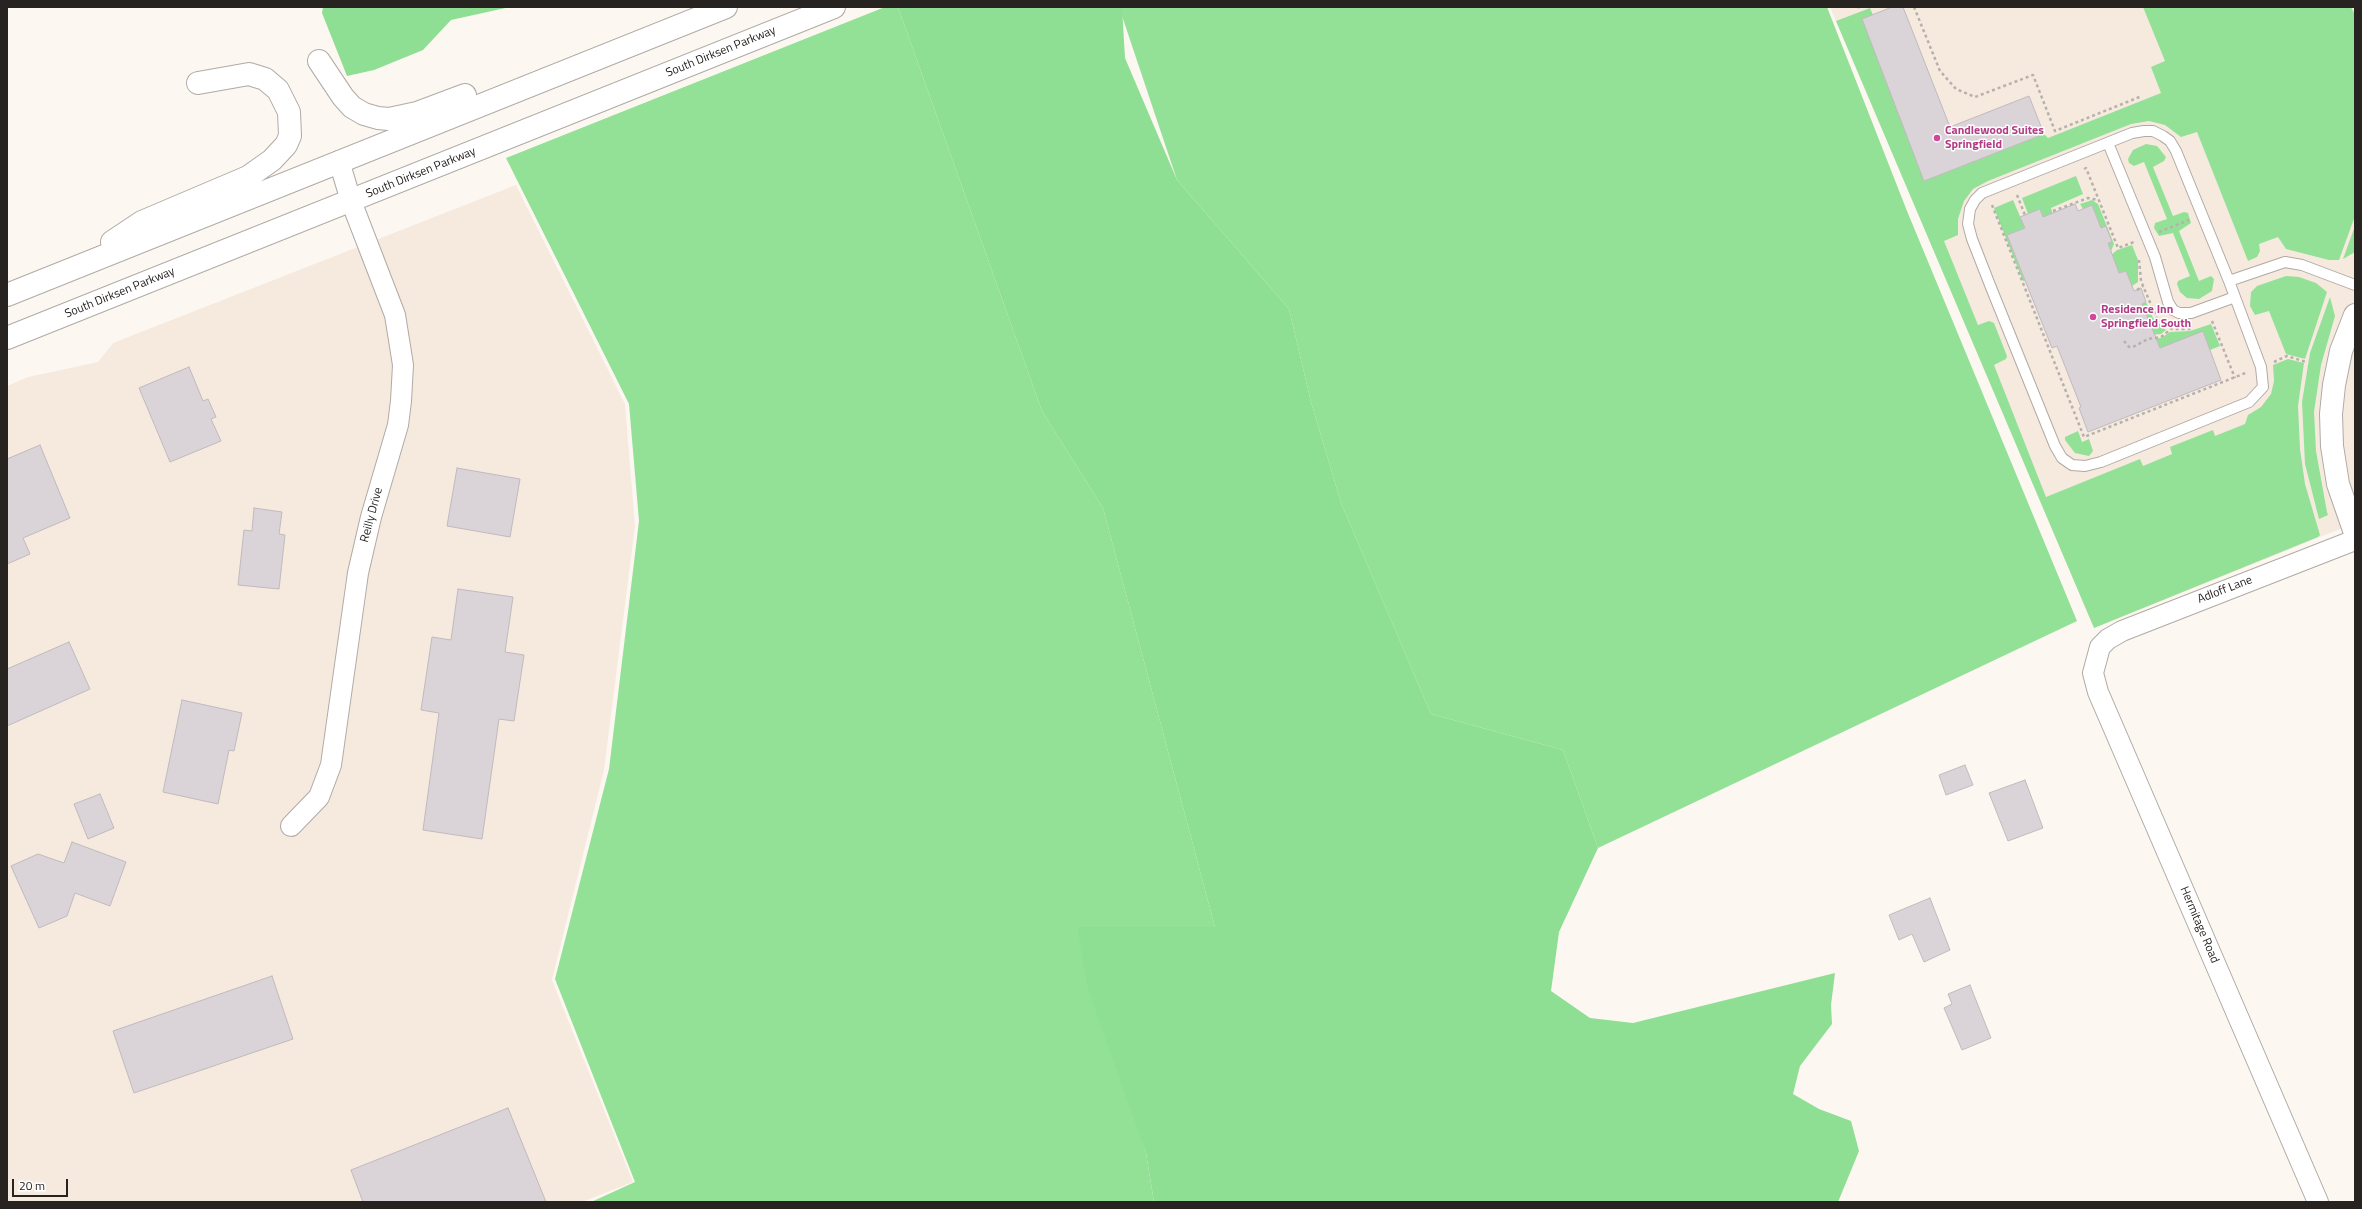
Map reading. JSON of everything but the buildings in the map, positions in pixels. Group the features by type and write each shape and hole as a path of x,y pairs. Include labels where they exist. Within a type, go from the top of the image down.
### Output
{"main road":[{"path":"7,295 726,7"},
{"name":"South Dirksen Parkway","path":"7,338 834,7"},
{"path":"319,61 343,97 352,107 364,114 389,119 417,113 631,30 693,20"},
{"path":"75,267 142,222 248,176 272,160 286,145 290,136 289,112 278,90 265,79 249,74 198,82"},
{"path":"2355,315 2341,351 2334,385 2331,414 2332,446 2338,484 2355,533"}],"street":[{"name":"Reilly Drive","path":"291,826 319,797 331,765 358,573 371,517 398,425 401,401 402,366 395,315 351,200 339,161"},
{"name":"Adloff Lane","path":"2100,647 2108,639 2122,631 2355,540"},
{"name":"Hermitage Road","path":"2100,647 2093,673 2098,692 2318,1202"}],"lane":[{"path":"2153,131 2170,141 2176,150 2229,281 2263,373 2263,387 2255,398 2100,462 2085,466 2072,465 2062,458 2055,446 1972,239 1968,224 1970,209 1975,200 1982,193 2132,133 2153,131"},
{"path":"2108,143 2155,257 2168,302 2173,310 2179,313 2191,313 2235,297"},
{"path":"2229,281 2285,262 2302,265 2355,285"}],"path":[{"path":"1914,7 1940,71 1956,89 1975,97 2033,75 2055,131 2142,96"},
{"path":"2079,171 2086,168 2118,248 2134,242 2136,249"},
{"path":"2010,198 2024,193"},
{"path":"2017,196 2025,215"},
{"path":"2053,211 2088,198 2099,200"},
{"path":"1997,203 1991,206 2084,437 2252,371"},
{"path":"2156,233 2190,220"},
{"path":"2139,255 2142,286 2157,319 2171,329 2185,330 2199,326"},
{"path":"2137,290 2142,286"},
{"path":"2206,323 2212,321 2235,378"},
{"path":"2124,341 2129,347 2132,347 2148,339 2161,337 2171,329"},
{"path":"2273,362 2287,356 2306,362"}],"shaded area":[{"path":"1830,7 2355,7 2355,523 2094,628"},
{"path":"516,185 625,404 635,526 604,770 552,980 633,1182 582,1202 7,1202 7,386 28,377 98,362 113,343"}],"green space":[{"path":"323,7 510,7 451,20 423,50 374,70 347,76 322,13"},
{"path":"885,7 898,7 1042,411 1103,508 1215,927 1077,927 1146,1153 1154,1202 591,1202 635,1182 555,979 609,769 639,521 629,404 506,158"},
{"path":"898,7 1122,7 1125,58 1177,180 1289,309 1311,402 1341,503 1431,714 1563,750 1598,848 1559,932 1551,991 1590,1018 1633,1023 1835,973 1831,1005 1832,1024 1800,1066 1793,1094 1819,1109 1851,1121 1859,1151 1838,1202 1154,1202 1146,1153 1088,989 1077,927 1215,927 1103,508 1042,411"},
{"path":"1119,7 1827,7 1907,211 2077,621 1598,848 1563,750 1431,714 1341,503 1311,402 1289,309 1177,180"},
{"path":"2143,7 2351,7 2355,15 2355,216 2339,260 2329,260 2286,249 2278,237 2259,244 2260,251 2257,257 2248,261 2197,132 2181,137 2165,125 2149,121 2131,124 1988,181 1973,189 1964,201 1958,219 1958,235 1944,241 1978,325 1989,321 1994,323 2007,356 2006,359 1994,365 2046,497 2140,459 2143,466 2172,454 2170,447 2213,430 2215,436 2245,424 2248,415 2261,407 2271,394 2274,381 2273,365 2288,359 2304,363 2298,406 2300,449 2305,484 2320,535 2094,628 1836,21 1870,8 1873,15 1863,19 1924,181 2044,134 2048,138 2161,93 2151,67 2165,61"},
{"path":"2146,144 2157,146 2166,157 2164,161 2153,167 2173,216 2184,212 2188,213 2191,223 2179,231 2199,281 2211,276 2214,279 2212,291 2199,299 2187,298 2180,292 2177,284 2178,281 2190,276 2173,233 2159,236 2154,228 2155,223 2167,219 2144,162 2134,166 2129,163 2128,159 2133,150"},
{"path":"2076,176 2083,194 2051,208 2053,215 2044,219 2040,209 2028,214 2022,198"},
{"path":"2013,200 2025,228 2007,235 2025,281 2023,281 1994,208"},
{"path":"2092,200 2098,204 2114,244 2111,251 2108,244 2112,241 2106,226 2101,228 2092,205 2083,209 2080,204"},
{"path":"2355,226 2355,252 2343,259"},
{"path":"2132,245 2138,260 2138,282 2132,286 2126,271 2116,275 2109,257 2117,250"},
{"path":"2286,276 2299,277 2316,283 2327,292 2305,359 2286,354 2269,311 2255,315 2250,306 2251,292 2257,286"},
{"path":"2330,297 2335,316 2321,365 2314,412 2316,451 2328,515 2319,519 2305,464 2302,402 2310,353"},
{"path":"2146,302 2153,318 2166,330 2161,334 2152,335 2152,330 2142,304"},
{"path":"2211,324 2220,346 2210,350 2203,332 2118,365 2153,339 2161,338 2170,332 2190,331"},
{"path":"2078,431 2082,442 2089,439 2093,451 2089,456 2075,453 2065,440 2065,437"}],"place":[{"name":"Candlewood Suites Springfield","path":"1937,138"},
{"name":"Residence Inn Springfield South","path":"2093,317"}]}
